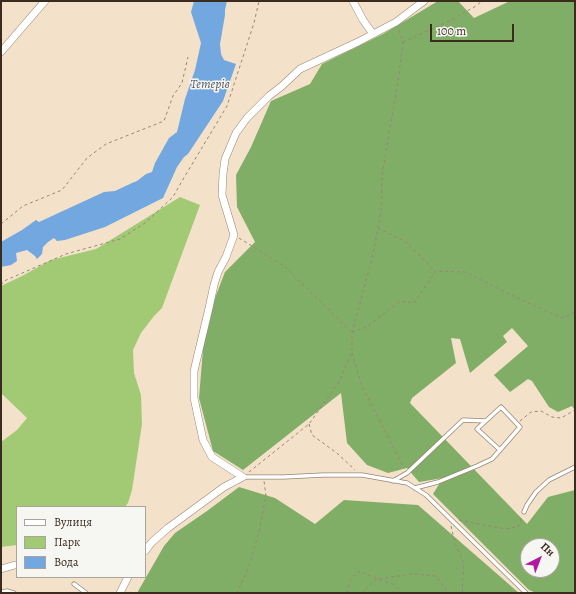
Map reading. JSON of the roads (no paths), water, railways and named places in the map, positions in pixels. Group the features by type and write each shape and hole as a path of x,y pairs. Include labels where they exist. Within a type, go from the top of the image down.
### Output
{"street":[{"path":"1,52 45,1"},
{"path":"352,1 373,34"},
{"path":"146,551 152,542 168,528 224,487 243,477 212,456 203,440 194,398 194,371 210,308 214,285 234,235 222,195 225,159 236,133 247,118 269,96 300,69 396,22 424,1"},
{"path":"1,569 15,565"},
{"path":"120,593 128,578"}],"lane":[{"path":"415,488 438,482 477,466 492,458 500,450 520,427 501,407 477,429 500,450"},
{"path":"393,481 407,473 463,420 486,421"},
{"path":"524,512 536,492 549,480 575,467"},
{"path":"243,477 284,477 323,474 362,475 407,483 426,494 526,593"},
{"path":"74,584 86,593"},
{"path":"1,592 7,591 14,593"}],"water":[{"name":"Тетерів","path":"194,1 227,1 220,44 221,54 224,60 236,64 223,101 188,154 177,167 163,198 105,227 65,240 57,241 54,238 43,247 42,254 37,259 27,250 16,253 17,261 11,265 1,267 1,242 36,220 39,222 104,192 115,191 152,172 155,163 169,138 177,132 185,99 195,70 201,43 191,12"}]}
